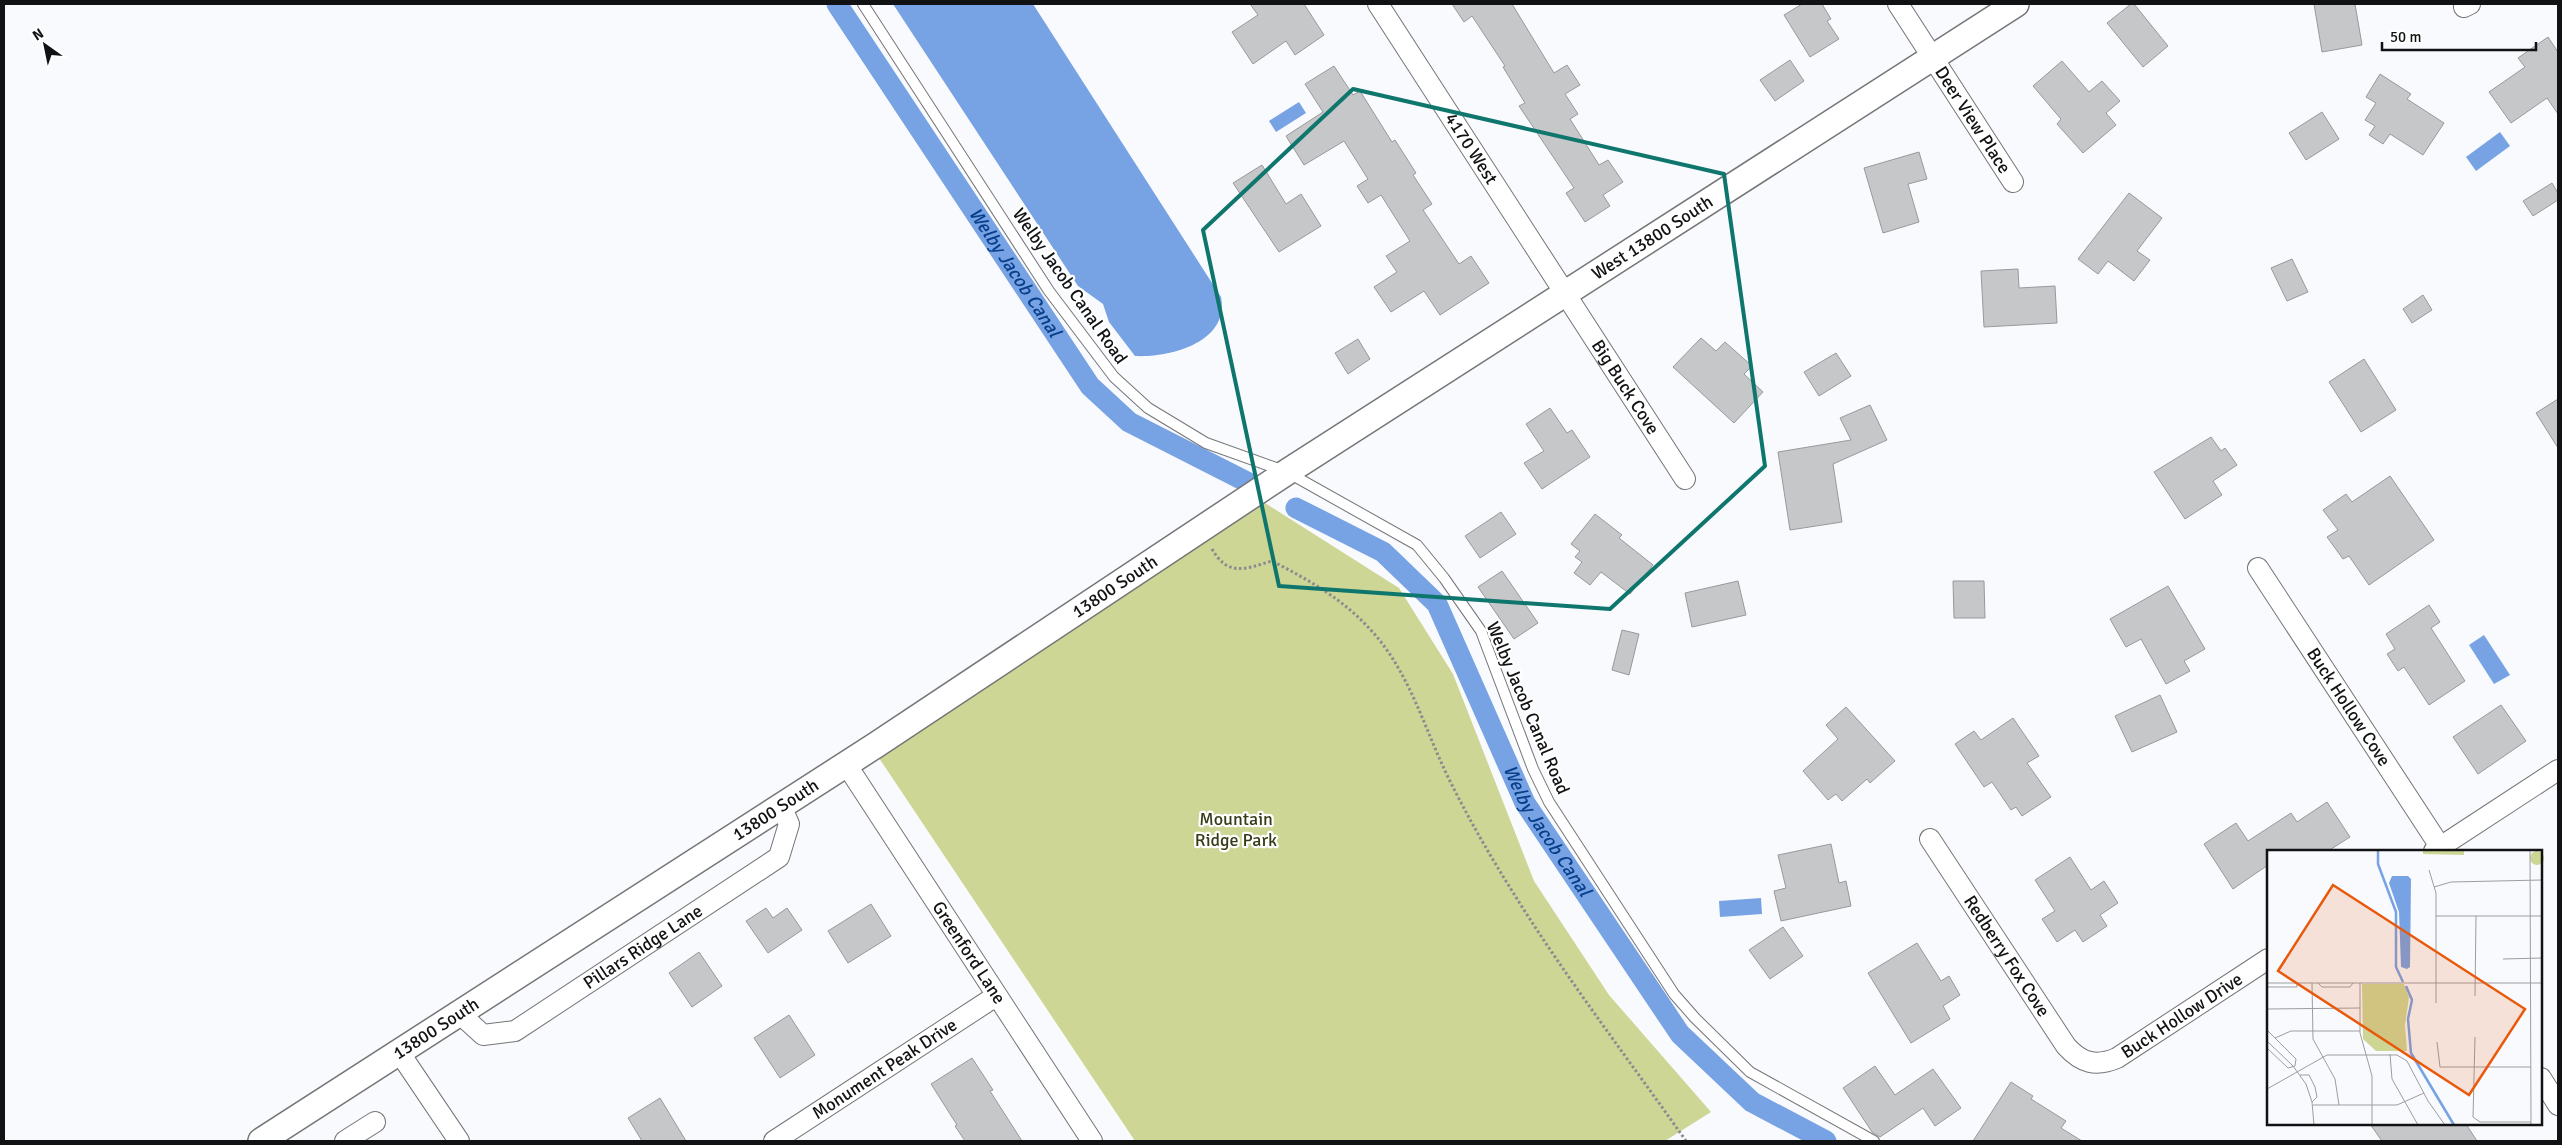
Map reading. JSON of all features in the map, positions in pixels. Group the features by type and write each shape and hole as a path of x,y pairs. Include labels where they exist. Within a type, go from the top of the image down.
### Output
{"street":[{"name":"4170 West","path":"1378,4 1566,294"},
{"name":"Deer View Place","path":"1898,4 2013,182"},
{"name":"West 13800 South","path":"1287,472 2016,4"},
{"name":"Big Buck Cove","path":"1566,294 1686,479"},
{"name":"13800 South","path":"260,1141 846,764 1287,472"},
{"name":"Buck Hollow Cove","path":"2258,568 2439,850"},
{"name":"Greenford Lane","path":"846,764 1092,1141"},
{"path":"2439,850 2558,770"},
{"name":"Pillars Ridge Lane","path":"459,1013 483,1034 515,1031 779,857 789,824 780,806"},
{"name":"Redberry Fox Cove","path":"1930,839 2066,1046 2078,1057 2092,1063"},
{"name":"Buck Hollow Drive","path":"2092,1063 2117,1058 2267,960"},
{"name":"Monument Peak Drive","path":"774,1141 996,996"},
{"path":"399,1052 459,1141"},
{"path":"2542,1080 2558,1105"},
{"path":"344,1141 374,1122"}],"lane":[{"name":"Welby Jacob Canal Road","path":"863,4 1049,291 1114,377 1148,408 1206,443 1287,472 1417,545 1444,578 1481,631 1533,769 1549,802 1679,1000 1750,1072 1874,1141"}],"path":[{"path":"1212,549 1219,561 1230,568 1248,568 1272,561 1308,579 1334,597 1369,627 1394,661 1446,773 1481,841 1520,903 1686,1141"}],"highlighted area":[{"path":"1353,89 1724,174 1765,466 1610,609 1279,586 1203,230"}],"green space":[{"name":"Mountain Ridge Park","path":"1265,503 1399,588 1453,674 1534,881 1609,995 1711,1112 1665,1141 1135,1141 877,755"}],"water":[{"path":"893,4 1033,4 1221,297 1221,313 1216,325 1207,336 1180,350 1149,356 1135,356 1109,322 1103,304 1078,286"},
{"path":"1299,102 1306,113 1276,132 1269,121"},
{"path":"2500,132 2510,146 2476,171 2466,157"},
{"path":"2484,635 2510,675 2494,684 2469,645"},
{"path":"1761,898 1762,914 1720,917 1719,901"}],"building":[{"path":"1250,4 1304,4 1324,35 1295,55 1286,41 1253,64 1232,32 1258,15"},
{"path":"1452,4 1512,4 1554,73 1567,65 1580,85 1565,94 1578,114 1570,119 1599,165 1608,160 1623,182 1603,195 1610,206 1585,222 1566,193 1574,188 1519,106 1525,103 1503,67 1505,66 1472,16 1464,22"},
{"path":"1802,4 1822,4 1831,19 1827,21 1839,39 1810,57 1784,15"},
{"path":"2131,4 2134,4 2168,46 2143,67 2107,23"},
{"path":"2314,4 2355,4 2362,45 2322,52"},
{"path":"2548,37 2558,52 2558,114 2547,98 2511,123 2489,92 2525,67 2518,58"},
{"path":"1790,60 1804,81 1775,101 1760,80"},
{"path":"2062,61 2089,92 2102,81 2120,101 2106,113 2116,125 2083,153 2057,124 2061,119 2033,86"},
{"path":"1334,66 1353,95 1360,91 1392,142 1395,140 1416,173 1413,175 1432,204 1423,210 1459,264 1471,256 1489,283 1440,315 1424,291 1391,312 1374,287 1397,272 1386,256 1410,241 1381,195 1368,203 1357,186 1368,179 1344,141 1304,165 1286,136 1323,112 1305,84"},
{"path":"2380,74 2411,94 2407,99 2444,123 2423,155 2390,134 2383,144 2369,135 2375,126 2365,120 2376,103 2366,97"},
{"path":"2322,112 2339,139 2306,160 2289,133"},
{"path":"1919,152 1927,179 1908,184 1919,222 1883,233 1864,168"},
{"path":"1262,165 1286,204 1301,194 1321,226 1279,252 1233,183"},
{"path":"2552,183 2558,193 2558,200 2533,216 2523,201"},
{"path":"2129,193 2162,218 2137,251 2150,260 2134,281 2108,261 2098,274 2078,259"},
{"path":"2292,259 2308,292 2287,301 2271,268"},
{"path":"2018,269 2019,288 2055,286 2057,323 1984,327 1981,271"},
{"path":"2423,295 2432,310 2412,323 2403,309"},
{"path":"1701,338 1716,351 1725,342 1752,366 1744,374 1763,392 1734,423 1673,367"},
{"path":"1358,339 1370,359 1348,374 1335,353"},
{"path":"1836,353 1851,376 1819,396 1804,372"},
{"path":"2364,359 2396,410 2361,432 2329,382"},
{"path":"2558,399 2558,448 2536,413"},
{"path":"1870,405 1887,440 1833,464 1842,522 1790,530 1778,452 1851,440 1840,418"},
{"path":"1550,408 1567,433 1572,430 1590,457 1542,489 1524,463 1544,451 1526,424"},
{"path":"2211,437 2221,451 2225,448 2237,465 2213,481 2222,495 2185,519 2154,472"},
{"path":"2390,476 2434,540 2369,585 2349,556 2343,559 2327,537 2338,530 2323,510 2346,494 2352,502"},
{"path":"1501,512 1516,534 1480,558 1465,536"},
{"path":"1595,514 1622,535 1619,538 1653,565 1630,594 1601,572 1590,585 1574,573 1582,562 1575,557 1580,551 1571,544"},
{"path":"1502,571 1538,623 1514,639 1478,587"},
{"path":"1738,581 1746,615 1692,627 1685,593"},
{"path":"1953,581 1984,581 1985,618 1954,618"},
{"path":"2168,586 2205,649 2184,661 2190,671 2166,684 2141,639 2126,647 2110,619"},
{"path":"2429,605 2440,622 2431,628 2465,681 2429,705 2404,667 2398,671 2387,654 2395,649 2386,634"},
{"path":"1622,630 1639,634 1629,675 1612,670"},
{"path":"2160,695 2177,732 2132,752 2115,716"},
{"path":"2501,705 2526,741 2478,774 2453,737"},
{"path":"1846,707 1895,761 1870,783 1867,779 1842,801 1836,794 1828,800 1803,771 1838,739 1826,725"},
{"path":"2013,718 2039,756 2027,763 2051,797 2022,816 2016,807 2011,810 1992,782 1984,787 1955,744 1974,731 1981,740"},
{"path":"2327,802 2350,837 2330,850 2267,850 2267,866 2233,889 2204,844 2236,823 2248,841 2291,813 2297,822"},
{"path":"1831,844 1839,883 1846,881 1851,906 1781,921 1774,891 1786,888 1778,855"},
{"path":"2070,857 2091,890 2104,881 2118,903 2100,915 2107,926 2083,942 2075,930 2057,942 2042,919 2055,911 2035,880"},
{"path":"871,904 891,936 848,963 828,931"},
{"path":"766,908 773,918 787,908 802,930 768,953 746,921"},
{"path":"1783,927 1803,956 1770,979 1749,950"},
{"path":"1917,943 1941,981 1949,976 1960,995 1943,1006 1950,1019 1911,1043 1868,973"},
{"path":"699,952 722,986 692,1007 669,973"},
{"path":"789,1015 815,1055 780,1078 754,1038"},
{"path":"972,1058 993,1090 990,1091 1022,1141 965,1141 955,1126 957,1125 931,1084"},
{"path":"1875,1066 1895,1095 1933,1069 1961,1108 1935,1126 1923,1108 1880,1137 1872,1132 1843,1088"},
{"path":"2011,1082 2033,1096 2031,1099 2066,1121 2061,1128 2082,1141 1973,1141"},
{"path":"660,1098 686,1141 642,1141 628,1118"},
{"path":"2371,1125 2467,1125 2477,1141 2382,1141"}],"waterway":[{"name":"Welby Jacob Canal","path":"837,4 1090,386 1129,422 1247,482"},
{"name":"Welby Jacob Canal","path":"1296,508 1383,552 1437,604 1525,803 1680,1034 1752,1102 1826,1141"}]}
